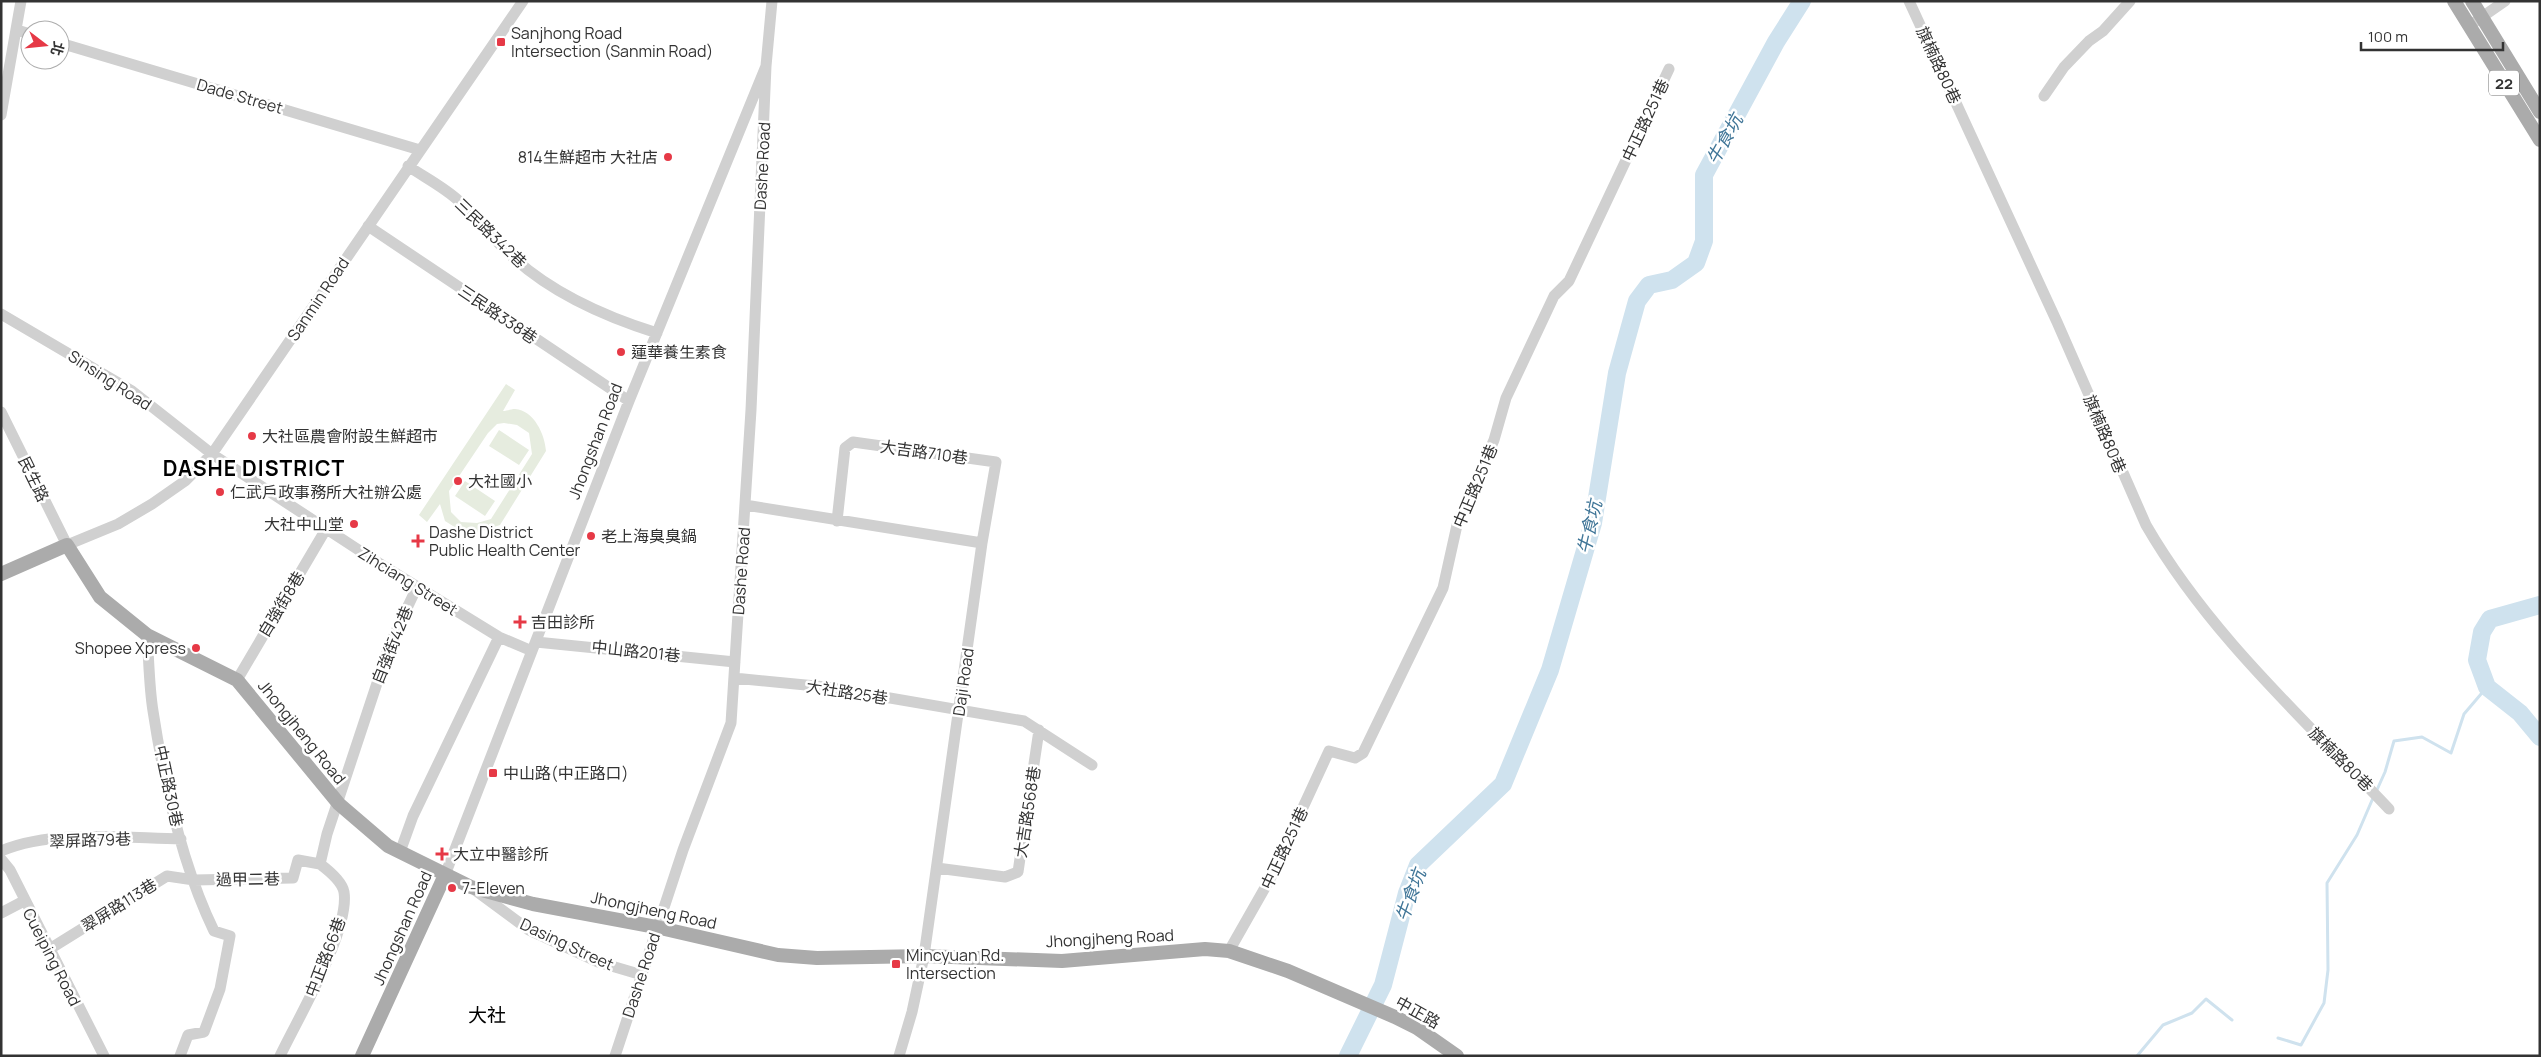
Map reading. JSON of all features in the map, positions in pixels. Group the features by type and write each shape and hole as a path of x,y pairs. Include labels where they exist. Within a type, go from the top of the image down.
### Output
{"main road":[{"name":"22","path":"2454,1 2540,140"},
{"name":"22","path":"2472,1 2540,112"},
{"name":"Jhongjheng Road","path":"67,545 100,597 147,635 237,680 339,804 388,846 471,887 533,904 656,927 778,956 817,958 924,956 1062,961 1205,949 1229,952 1288,971 1360,1002"},
{"path":"1,574 67,545"},
{"name":"Jhongshan Road","path":"362,1056 445,875"},
{"name":"中正路","path":"1360,1002 1417,1028 1457,1056"}],"street":[{"path":"1,115 21,1"},
{"name":"Sanmin Road","path":"67,545 118,524 159,500 185,481 212,454 523,1"},
{"name":"Jhongshan Road","path":"445,875 629,401 766,66 772,1"},
{"name":"旗楠路80巷","path":"1910,1 2057,322 2138,507 2163,554 2200,606 2280,697 2389,808"},
{"path":"2044,96 2064,67 2089,41 2103,31 2130,1"},
{"path":"2469,26 2505,1"},
{"name":"Dade Street","path":"70,46 420,150"},
{"name":"Dashe Road","path":"615,1056 656,927 731,723 746,505 766,66"},
{"name":"中正路251巷","path":"1229,952 1270,879 1329,751 1355,758 1363,753 1443,588 1457,525 1494,440 1506,398 1554,296 1569,281 1670,69"},
{"name":"三民路342巷","path":"408,166 457,199 515,260 573,299 611,318 657,333"},
{"name":"三民路338巷","path":"368,226 629,401"},
{"name":"Sinsing Road","path":"1,314 132,391 212,454"},
{"name":"民生路","path":"1,412 67,545"},
{"name":"大吉路710巷","path":"837,521 846,448 853,442 996,462 982,543"},
{"name":"Zihciang Street","path":"212,454 326,529 499,637 534,646"},
{"path":"746,505 982,543"},
{"name":"自強街8巷","path":"237,680 326,529"},
{"name":"Daji Road","path":"899,1056 912,1012 924,956 982,543"},
{"name":"自強街42巷","path":"339,804 369,704 390,644 417,587"},
{"name":"中正路30巷","path":"147,635 153,711 181,839 202,907 214,931 230,936 220,989 204,1032 188,1035 180,1056"},
{"path":"400,852 413,816 499,637"},
{"name":"中山路201巷","path":"534,646 735,662"},
{"name":"大社路25巷","path":"734,678 826,687 1024,721 1092,765"},
{"name":"大吉路568巷","path":"937,868 1005,877 1018,872 1039,730"},
{"path":"320,864 327,834 339,804"},
{"name":"翠屏路79巷","path":"1,851 15,845 75,837 181,839"},
{"name":"Cueiping Road","path":"1,859 10,870 48,950 104,1056"},
{"name":"過甲二巷","path":"194,880 293,878 298,860 320,864"},
{"name":"中正路66巷","path":"280,1056 309,1002 344,909 344,891 332,873 320,864"},
{"name":"翠屏路113巷","path":"48,950 166,876 194,880"},
{"name":"Dasing Street","path":"471,887 529,930 598,962 642,975"},
{"path":"1,913 24,901"}],"shaded area":[{"path":"506,384 515,390 503,411 515,409 522,410 528,414 541,431 546,451 500,525 473,534 461,531 445,521 440,504 427,522 419,515","holes":["497,424 517,425 529,433 532,454 491,519 477,523 461,522 451,512 449,491 488,433"]},
{"path":"499,430 529,450 519,465 489,446"},
{"path":"465,481 495,501 485,516 455,496"}],"waterway":[{"name":"牛食坑","path":"1348,1056 1383,985 1407,893 1418,865 1503,784 1550,670 1593,523 1617,373 1637,301 1649,285 1672,280 1696,263 1704,241 1704,175 1776,42 1802,1"},
{"path":"2540,605 2490,619 2482,632 2477,660 2487,687 2520,713 2540,737"},
{"path":"2376,792 2385,772 2394,741 2422,737 2451,753 2464,714 2487,687"},
{"path":"2278,1038 2301,1045 2324,1003 2328,970 2327,883 2357,835 2373,798"},
{"path":"2137,1056 2163,1025 2192,1013 2206,999 2232,1020"}],"place":[{"name":"Sanjhong Road Intersection (Sanmin Road)","path":"501,42"},
{"name":"814生鮮超市 大社店","path":"668,157"},
{"name":"蓮華養生素食","path":"621,352"},
{"name":"大社區農會附設生鮮超市","path":"252,436"},
{"name":"大社國小","path":"458,481"},
{"name":"仁武戶政事務所大社辦公處","path":"220,492"},
{"name":"大社中山堂","path":"354,524"},
{"name":"老上海臭臭鍋","path":"591,536"},
{"name":"Dashe District Public Health Center","path":"418,541"},
{"name":"吉田診所","path":"520,622"},
{"name":"Shopee Xpress","path":"196,648"},
{"name":"中山路(中正路口)","path":"493,773"},
{"name":"大立中醫診所","path":"442,854"},
{"name":"7-Eleven","path":"452,888"},
{"name":"Mincyuan Rd. Intersection","path":"896,964"}],"district":[{"name":"DASHE DISTRICT","path":"254,468"},
{"name":"大社","path":"487,1015"}]}
